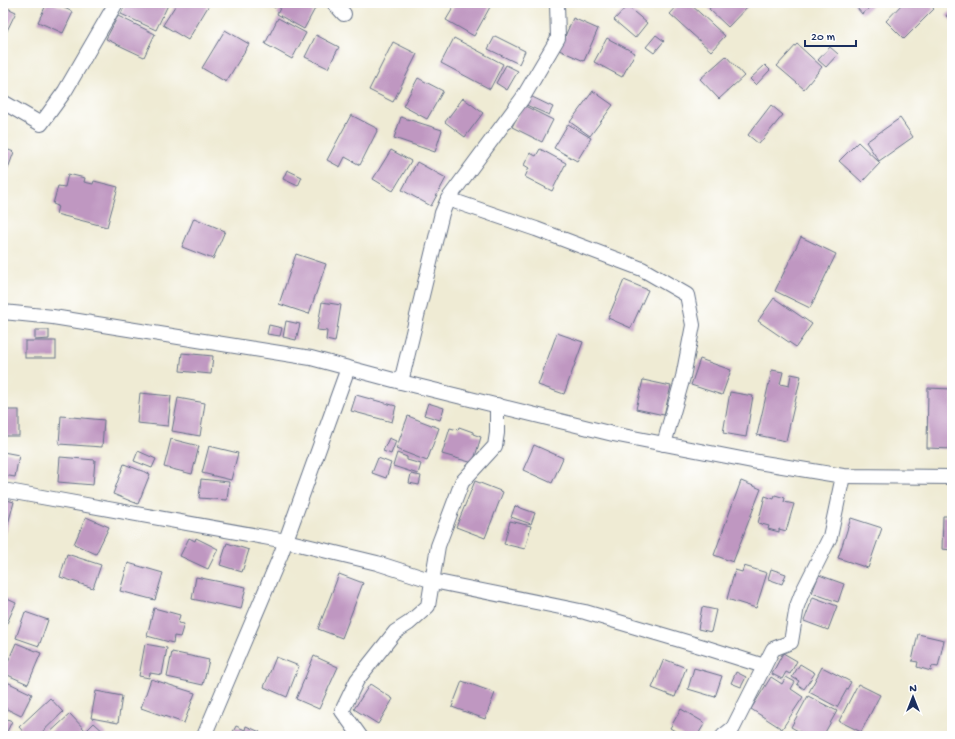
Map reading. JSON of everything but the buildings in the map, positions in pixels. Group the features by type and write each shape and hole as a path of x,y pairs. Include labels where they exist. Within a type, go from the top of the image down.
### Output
{"street":[{"path":"3,102 41,124 65,91 116,3"},
{"path":"334,3 344,14"},
{"path":"401,382 442,214 448,199 522,99 558,38 557,3"},
{"path":"448,199 536,229 642,269 687,296 693,325 683,377 664,444"},
{"path":"3,312 53,317 311,358 401,382 613,434 752,461 843,476 952,476"},
{"path":"204,736 286,541 348,368"},
{"path":"360,736 342,711 357,680 395,632 410,623 428,606 438,546 462,482 495,446 497,433 497,405"},
{"path":"723,736 733,728 773,649 791,642 797,606 830,537 843,476"},
{"path":"3,490 286,541 377,564 433,581 585,612 764,666"}]}
